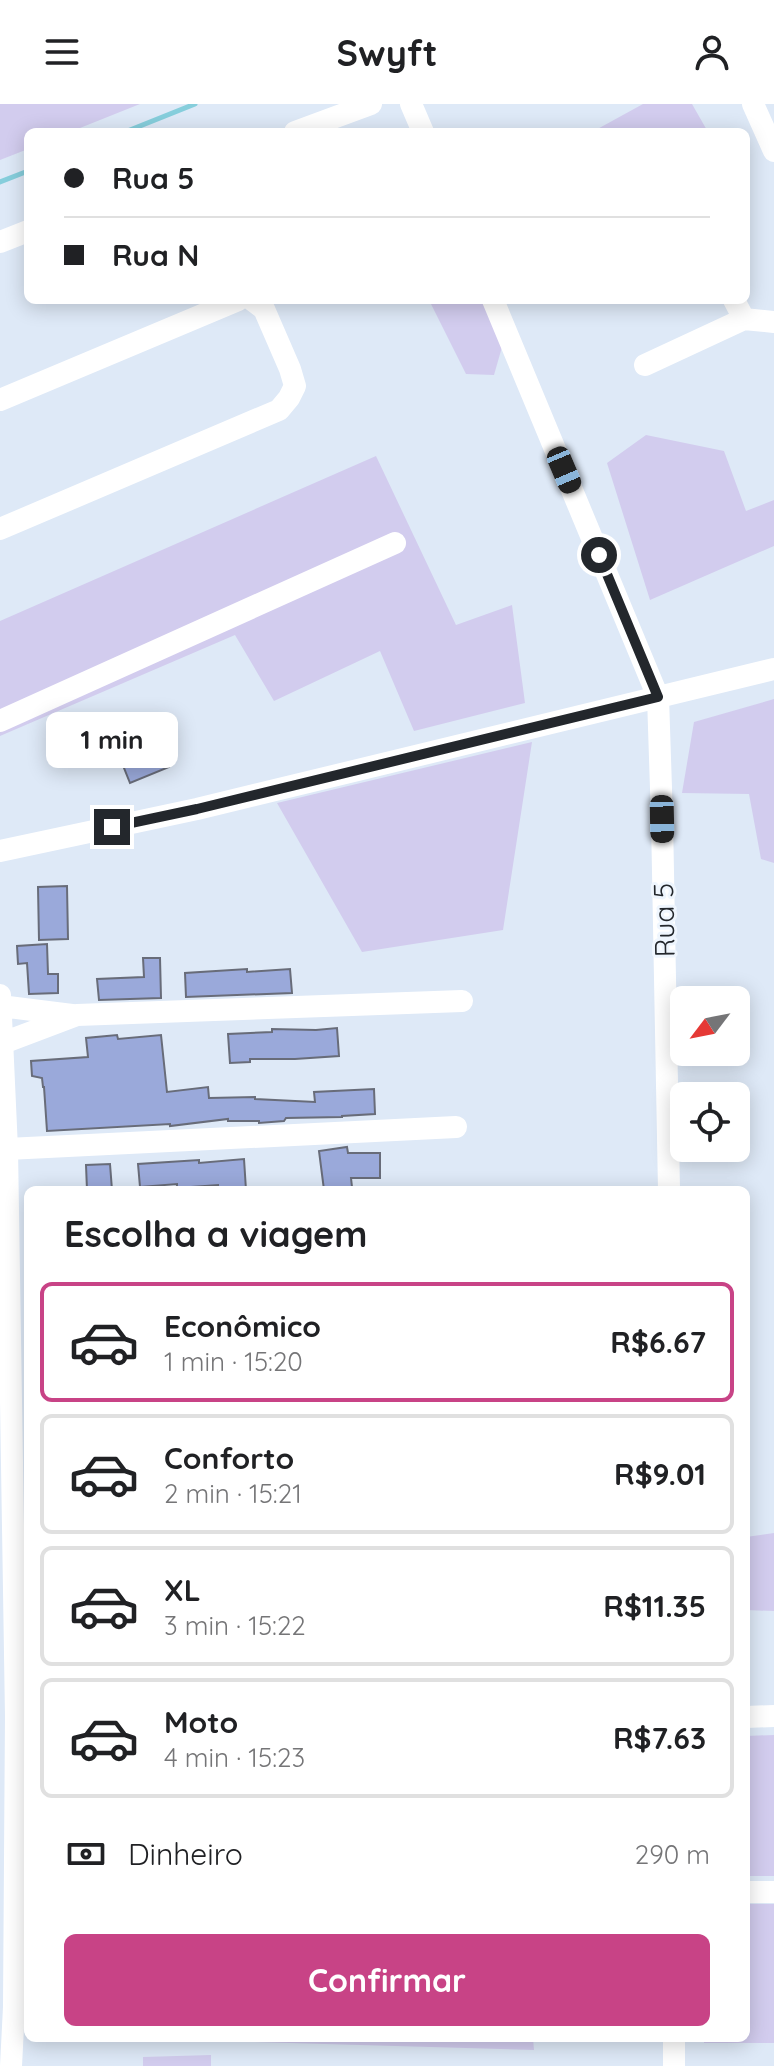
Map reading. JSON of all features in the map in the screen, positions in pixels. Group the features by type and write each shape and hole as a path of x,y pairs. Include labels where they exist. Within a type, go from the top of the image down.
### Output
{"street":[{"path":"306,128 371,104"},
{"path":"411,104 421,128"},
{"path":"753,104 774,151"},
{"path":"0,242 24,233"},
{"path":"0,400 228,304"},
{"path":"0,529 279,410 295,386 264,309 257,304"},
{"name":"Rua 5","path":"495,304 658,697 669,1186"},
{"path":"645,365 739,310 774,322"},
{"path":"0,721 395,543"},
{"path":"0,851 197,809 774,669"},
{"path":"0,995 7,1149 4,1208 18,1304 22,1716 8,1775 21,2007 11,2066"},
{"path":"0,1006 77,1015 462,1001"},
{"path":"3,1043 77,1015"},
{"path":"7,1149 456,1127"},
{"path":"750,1717 774,1716"},
{"path":"750,1892 774,1892"},
{"path":"674,2042 674,2066"}],"shaded area":[{"path":"0,104 140,104 80,128 24,128 24,151 0,160"},
{"path":"643,104 692,104 706,128 599,128"},
{"path":"431,304 484,304 504,340 494,375 466,374"},
{"path":"646,435 724,451 746,511 774,500 774,546 650,600 607,463"},
{"path":"376,456 456,625 512,605 525,703 414,731 380,651 274,701 235,635 0,736 0,621"},
{"path":"774,699 774,863 761,859 749,794 682,793 694,722"},
{"path":"532,742 503,930 362,952 277,803"},
{"path":"774,1533 774,1611 750,1610 750,1536"},
{"path":"774,1735 774,1876 750,1876 750,1736"},
{"path":"750,1904 774,1904 774,2043 704,2043 750,2042"},
{"path":"255,2042 533,2042 534,2050"},
{"path":"211,2055 211,2066 143,2066 143,2057"}],"building":[{"path":"157,737 169,767 130,783 118,753"},
{"path":"67,886 68,939 39,940 38,887"},
{"path":"47,944 48,974 58,974 58,993 29,994 27,963 18,964 17,946"},
{"path":"143,958 160,958 161,998 99,1000 97,979 144,977"},
{"path":"247,969 247,972 290,969 292,993 186,997 185,973"},
{"path":"337,1028 339,1056 250,1059 250,1062 230,1063 228,1034 272,1032 272,1029"},
{"path":"117,1035 118,1039 161,1035 167,1092 208,1087 209,1098 255,1097 315,1102 314,1092 374,1089 375,1114 286,1118 284,1121 259,1123 228,1119 170,1126 47,1131 42,1078 32,1076 31,1061 88,1057 86,1038"},
{"path":"347,1147 348,1153 380,1153 380,1178 351,1178 352,1186 323,1186 319,1151"},
{"path":"244,1159 246,1186 140,1186 138,1164 199,1160 199,1163"},
{"path":"110,1164 112,1186 87,1186 86,1165"}],"waterway":[{"path":"135,128 195,104"},
{"path":"0,182 24,173"}],"route":[{"path":"112,827 658,697 599,555"}]}
